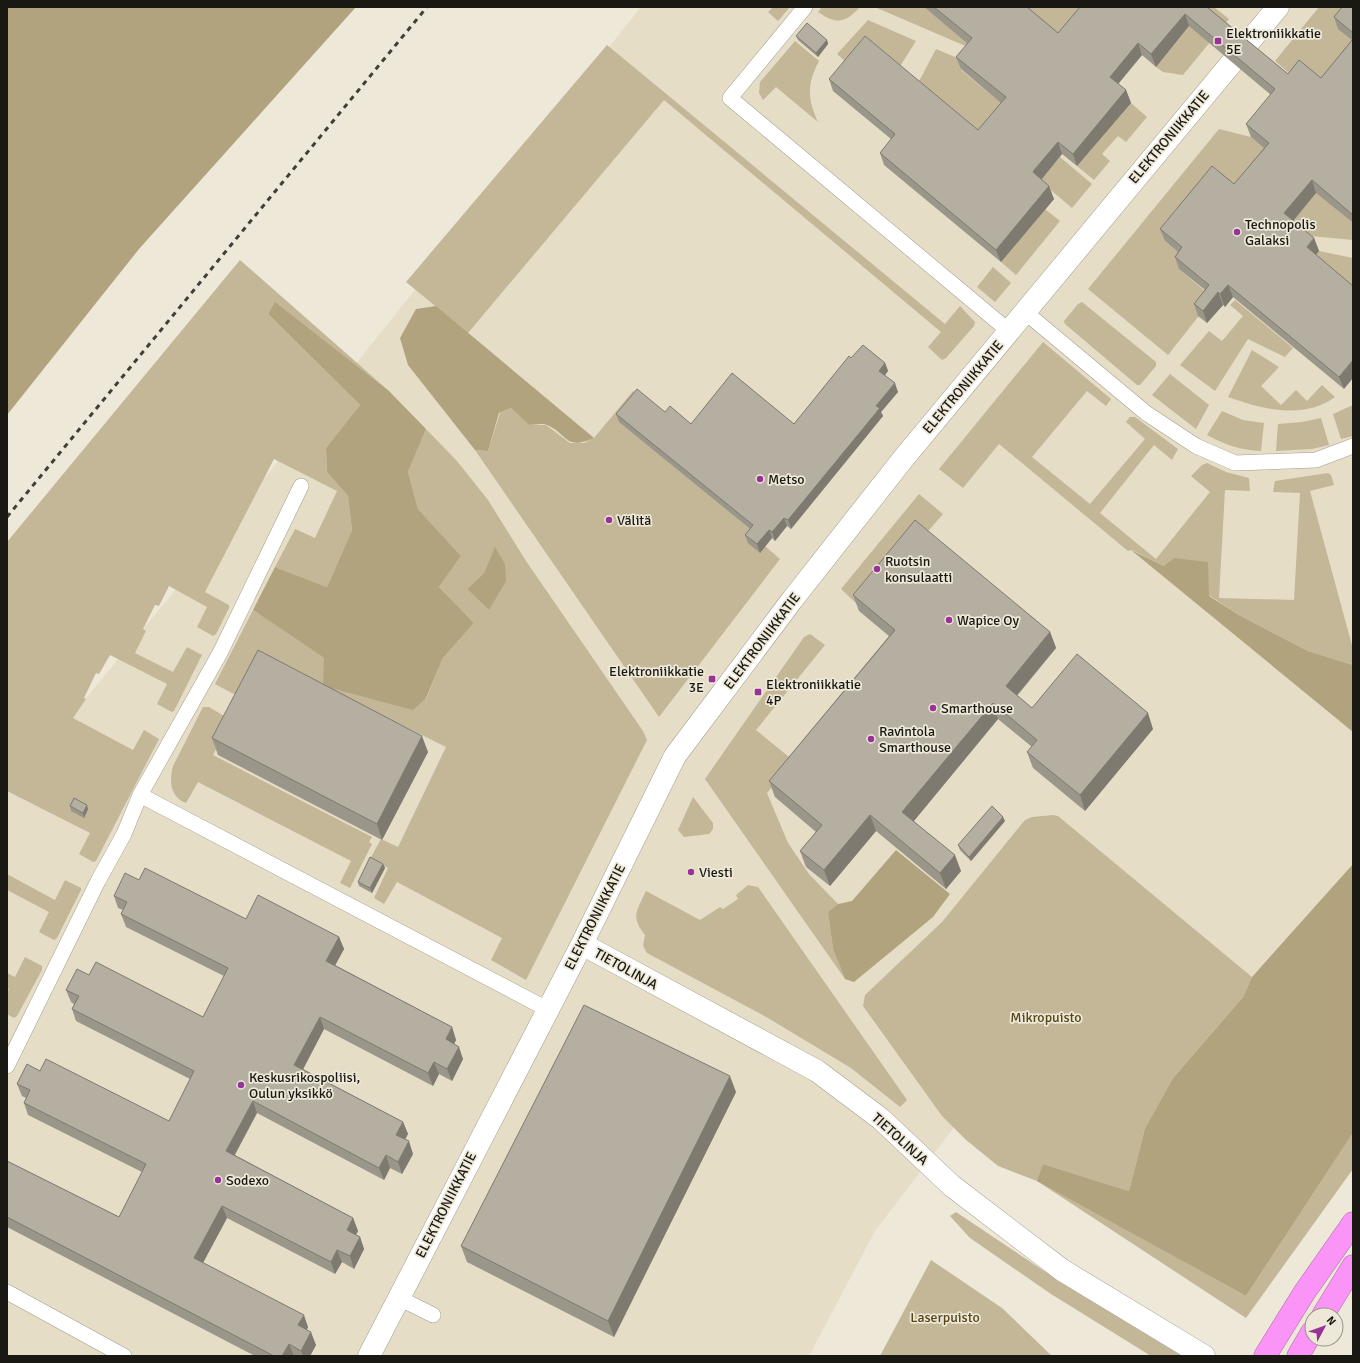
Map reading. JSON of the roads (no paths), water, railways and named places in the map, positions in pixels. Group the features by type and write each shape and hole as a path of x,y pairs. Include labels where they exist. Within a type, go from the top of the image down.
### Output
{"highway":[{"path":"1265,1356 1304,1293 1353,1223"},
{"path":"1328,1307 1353,1266"},
{"path":"1298,1356 1304,1346"}],"street":[{"name":"ELEKTRONIIKKATIE","path":"369,1356 547,1009 582,944 675,756 816,570 945,408 1010,332 1278,7"},
{"name":"TIETOLINJA","path":"582,944 817,1071 880,1119 952,1186 1062,1270 1204,1356"}],"lane":[{"path":"805,7 730,98 1010,332"},
{"path":"1025,312 1146,413 1196,446 1235,463 1316,460 1353,446"},
{"path":"7,1066 98,881 124,834 140,795 220,653 301,486"},
{"path":"140,795 547,1009"},
{"path":"7,1292 124,1356"},
{"path":"399,1298 433,1315"}],"railway":[{"path":"7,517 427,7"}],"place":[{"name":"Elektroniikkatie 5E","path":"1218,41"},
{"name":"Technopolis Galaksi","path":"1237,232"},
{"name":"Metso","path":"760,479"},
{"name":"Välitä","path":"609,520"},
{"name":"Ruotsin konsulaatti","path":"877,569"},
{"name":"Wapice Oy","path":"949,620"},
{"name":"Elektroniikkatie 3E","path":"712,679"},
{"name":"Elektroniikkatie 4P","path":"758,692"},
{"name":"Smarthouse","path":"933,708"},
{"name":"Ravintola Smarthouse","path":"871,739"},
{"name":"Viesti","path":"691,872"},
{"name":"Keskusrikospoliisi, Oulun yksikkö","path":"241,1085"},
{"name":"Sodexo","path":"218,1180"}],"park label":[{"name":"Mikropuisto","path":"1046,1017"},
{"name":"Laserpuisto","path":"945,1317"}]}
